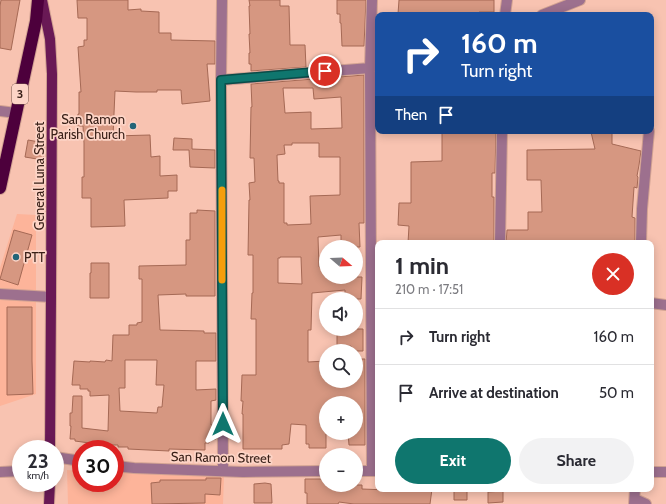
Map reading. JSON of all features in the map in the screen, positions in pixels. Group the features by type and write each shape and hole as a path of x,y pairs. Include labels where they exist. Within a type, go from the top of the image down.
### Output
{"highway":[{"name":"3","path":"0,188 36,21 38,0"}],"main road":[{"name":"General Luna Street","path":"42,0 50,39 52,74 50,440"},
{"path":"49,504 50,492"}],"street":[{"path":"222,0 223,471"},
{"path":"363,471 375,471 374,67 372,0"},
{"path":"505,12 507,0"},
{"path":"550,12 580,0"},
{"path":"221,80 374,67"},
{"path":"0,111 16,113"},
{"path":"500,240 502,134"},
{"path":"641,240 642,209 649,134"},
{"path":"0,294 51,297"},
{"path":"654,303 666,305"},
{"name":"San Ramon Street","path":"124,467 243,472 319,471"},
{"path":"0,472 12,471"},
{"path":"654,472 666,472"},
{"path":"635,497 646,504"}],"shaded area":[{"path":"17,214 36,215 36,394 0,406 0,268"},
{"path":"67,470 72,470 72,492 124,492 124,472 224,476 223,504 68,504"}],"building":[{"path":"1,0 20,0 11,50 0,48"},
{"path":"77,0 128,0 128,10 141,9 141,11 159,12 159,33 171,33 171,40 215,41 215,64 207,64 210,101 182,104 181,90 157,90 157,92 115,91 113,136 150,135 151,157 160,156 160,176 177,175 177,191 168,191 168,198 124,200 125,226 91,227 91,198 82,198 82,177 84,177 84,143 83,126 77,126 79,114 79,92 81,92 78,47 84,46 84,40 87,40 87,18 78,18"},
{"path":"249,0 280,0 280,6 289,6 290,45 305,45 306,67 251,71 251,64 249,64"},
{"path":"337,0 366,0 364,46 342,46 340,14 337,14"},
{"path":"399,0 494,0 494,12 398,12"},
{"path":"364,75 364,223 359,223 360,240 341,240 341,235 318,237 319,284 362,284 361,292 345,292 345,290 312,293 311,330 308,330 308,362 319,361 319,388 363,388 363,359 365,359 365,445 349,445 349,440 363,440 363,396 319,396 319,440 326,440 326,448 309,448 309,444 306,444 306,425 291,424 289,444 282,445 282,449 243,449 243,401 241,401 242,375 256,375 256,319 251,319 253,255 248,255 250,200 249,183 255,182 254,158 250,158 252,107 251,84","holes":["283,88 313,88 314,99 341,97 342,128 311,129 311,112 285,113","292,143 319,143 319,157 340,157 340,195 310,196 311,224 287,225 287,223 284,223 284,183 279,183 278,181 277,155 285,154 284,145 292,145","301,257 302,284 278,283 278,258"]},
{"path":"442,134 496,134 495,173 492,173 492,197 494,197 494,240 408,240 409,226 398,225 399,203 411,203 411,162 442,161"},
{"path":"591,134 612,134 612,144 641,151 637,176 637,188 634,187 632,217 635,218 635,240 506,240 507,230 528,230 528,212 542,212 541,180 527,180 527,150 595,149"},
{"path":"174,138 192,139 192,149 215,150 215,168 190,167 189,150 173,150"},
{"path":"28,140 45,143 43,160 25,157"},
{"path":"197,210 215,211 215,296 186,296 186,294 158,295 160,330 204,331 204,333 216,333 216,361 196,361 196,390 216,389 216,400 211,401 211,425 216,425 216,439 209,439 209,443 205,443 205,450 169,449 169,451 128,449 128,447 124,447 124,440 70,439 70,413 72,413 73,396 82,396 82,428 108,431 109,395 90,396 90,391 88,391 88,389 80,389 80,385 72,385 74,361 112,361 113,335 129,335 129,325 137,325 137,323 142,322 142,279 139,279 139,266 186,265 186,240 190,240 190,213 197,213","holes":["125,360 157,360 156,385 164,385 162,407 158,407 157,413 120,411 119,388 125,388"]},
{"name":"PTT","path":"14,230 32,235 18,285 0,279"},
{"path":"91,263 109,263 109,298 90,298"},
{"path":"7,307 32,307 33,394 7,395"},
{"path":"337,336 363,336 363,344 337,344"},
{"path":"206,478 221,478 220,495 205,494 205,503 152,504 151,483 160,482 160,480 206,480"},
{"path":"305,479 319,479 319,492 363,492 363,489 375,490 375,492 432,492 430,504 354,504 339,502 338,504 307,504 307,493 305,493"},
{"path":"254,484 271,484 272,503 254,503"},
{"path":"454,492 467,492 467,500 454,500"},
{"path":"488,492 503,492 503,502 488,503"}],"slow traffic":[{"path":"222,190 222,280"}],"place":[{"name":"San Ramon Parish Church","path":"133,126"},
{"name":"PTT","path":"16,257"}],"route":[{"path":"223,424 221,80 325,71"}]}
